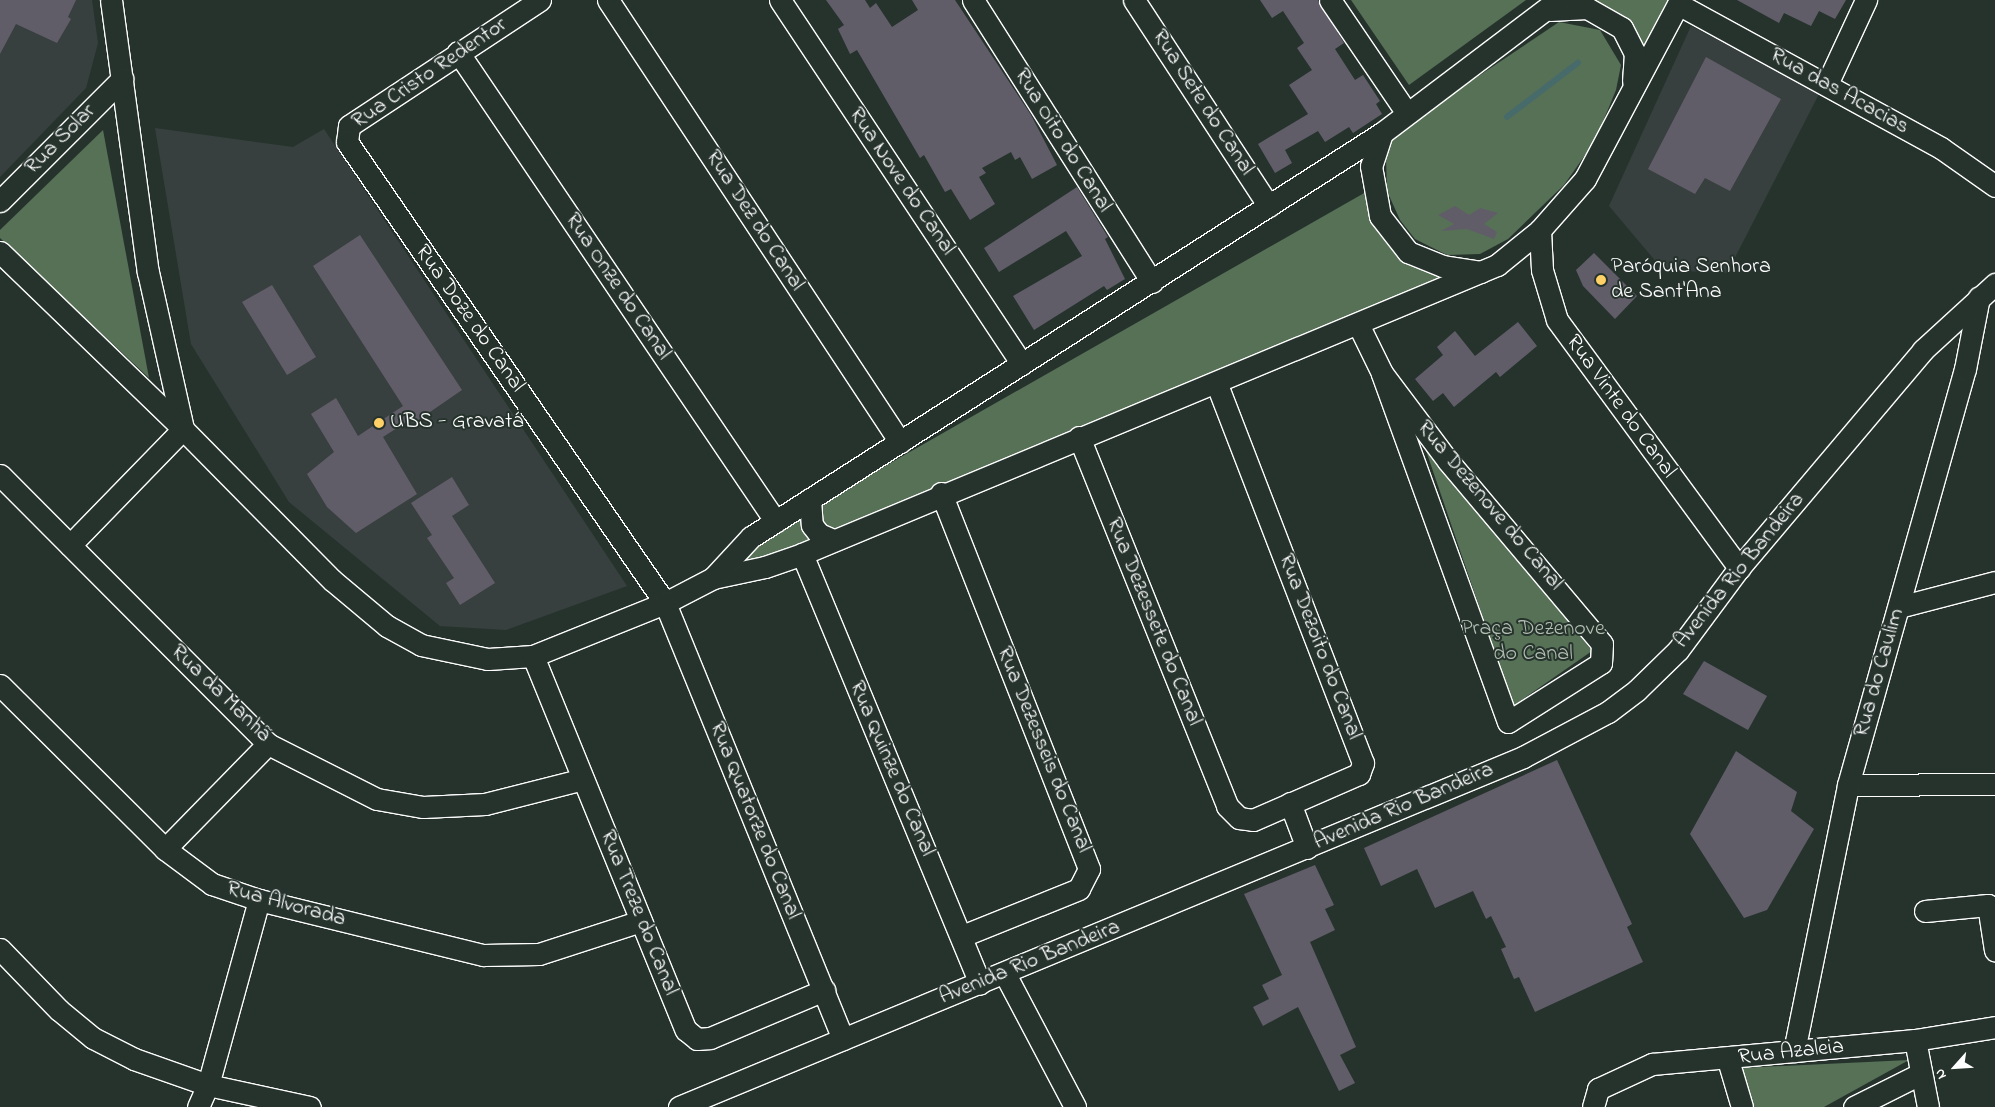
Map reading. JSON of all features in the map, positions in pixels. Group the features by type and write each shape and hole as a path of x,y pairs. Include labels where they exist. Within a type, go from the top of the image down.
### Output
{"street":[{"path":"112,0 148,272 183,428"},
{"name":"Rua Cristo Redentor","path":"346,132 349,126 458,52 540,0"},
{"name":"Rua Dez do Canal","path":"608,0 900,442"},
{"name":"Rua Nove do Canal","path":"780,0 1022,364"},
{"name":"Rua Oito do Canal","path":"973,0 1152,282"},
{"name":"Rua Sete do Canal","path":"1134,0 1269,206"},
{"path":"1330,0 1406,112"},
{"path":"1827,84 1866,0"},
{"path":"0,252 183,428 332,580 388,626 420,645 449,654 488,659 533,656 665,603 713,578 764,567 802,554 941,493 1216,383 1497,265 1540,230 1585,179 1679,2"},
{"name":"Rua das Acacias","path":"1679,2 1941,148 1995,186"},
{"path":"713,578 751,537 1382,133 1406,112 1554,5 1588,8 1622,28 1635,53 1633,91"},
{"name":"Rua Onze do Canal","path":"458,52 776,522"},
{"name":"Rua Solar","path":"0,201 122,79"},
{"name":"Rua Doze do Canal","path":"346,132 353,150 665,603"},
{"path":"1382,133 1371,166 1380,216 1408,252 1443,266 1481,272"},
{"name":"Rua Vinte do Canal","path":"1540,230 1542,270 1557,320 1739,568"},
{"name":"Avenida Rio Bandeira","path":"679,1107 1006,974 1523,757 1608,712 1637,690 1678,650 1739,568 1923,350 1987,291"},
{"name":"Rua do Caulim","path":"1794,1051 1848,785 1987,291"},
{"name":"Rua Dezenove do Canal","path":"1358,324 1382,374 1508,722 1601,663 1602,644 1448,461 1382,374"},
{"name":"Rua Dezoito do Canal","path":"1216,383 1363,763 1359,774 1252,820 1239,818 1227,806"},
{"path":"70,546 183,428"},
{"name":"Rua Dezessete do Canal","path":"1079,437 1227,806"},
{"name":"Rua da Manhã","path":"0,475 268,744 377,800 423,807 485,804 583,779"},
{"name":"Rua Dezesseis do Canal","path":"941,493 1089,869 1079,889 962,936"},
{"path":"810,499 812,525 819,534 833,540"},
{"name":"Rua Quinze do Canal","path":"802,554 962,936 980,984"},
{"path":"1899,607 1995,582"},
{"name":"Rua Quatorze do Canal","path":"665,603 843,1039"},
{"name":"Rua Treze do Canal","path":"533,656 686,1030 696,1039 710,1038 824,990"},
{"name":"Rua Alvorada","path":"0,686 165,848 212,884 260,900 483,954 539,954 642,921"},
{"path":"165,848 268,744"},
{"path":"1848,785 1995,784"},
{"path":"1290,803 1307,848"},
{"path":"198,1107 208,1085 260,900"},
{"path":"1925,911 1988,905 1995,950"},
{"path":"0,949 59,1010 93,1038 134,1059 208,1085 310,1107"},
{"path":"1006,974 1075,1107"},
{"name":"Rua Azaleia","path":"1593,1100 1602,1085 1652,1064 1728,1060 1794,1051 1914,1040 1995,1027"},
{"path":"1914,1040 1928,1107"},
{"path":"1728,1060 1742,1107"},
{"path":"1854,1107 1920,1074"}],"shaded area":[{"path":"0,0 92,0 98,43 86,88 0,177"},
{"path":"1691,26 1820,92 1727,273 1663,270 1609,206"},
{"name":"UBS - Gravatá","path":"155,128 293,147 324,129 627,586 506,630 440,626 289,502 191,344"}],"green space":[{"path":"1351,0 1526,0 1409,85"},
{"path":"1558,0 1680,0 1633,91 1635,48"},
{"path":"1559,22 1600,30 1621,65 1616,90 1595,141 1564,185 1508,239 1480,254 1447,255 1415,239 1400,220 1387,191 1386,157 1392,140 1404,126"},
{"path":"103,130 149,378 0,238 0,230"},
{"path":"1373,188 1408,252 1461,269 802,545 698,579 780,526"},
{"name":"Praça Dezenove do Canal","path":"1420,433 1592,651 1513,706"},
{"path":"1909,1060 1824,1107 1750,1107 1740,1068"}],"building":[{"path":"0,0 76,0 68,17 71,19 57,43 16,24 0,54"},
{"path":"826,0 865,0 870,8 876,3 892,27 918,10 912,0 955,0 1031,115 1057,165 1032,179 1020,157 1015,160 1011,152 982,168 986,173 979,177 995,204 970,220 951,189 945,192 924,155 920,158 857,50 850,54 838,29 844,25"},
{"path":"1260,0 1318,0 1344,43 1335,49 1355,80 1363,75 1380,101 1376,104 1382,114 1353,133 1349,127 1325,142 1318,131 1285,150 1292,163 1275,173 1258,144 1308,114 1289,85 1312,70 1297,48 1304,43 1283,11 1272,18"},
{"path":"1737,0 1846,0 1835,19 1819,11 1811,26 1784,13 1779,23"},
{"path":"1706,57 1781,99 1730,191 1705,178 1695,194 1648,169"},
{"path":"1077,187 1108,237 1105,239 1125,279 1107,290 1104,286 1034,330 1013,296 1082,256 1066,231 999,272 984,248"},
{"path":"1455,206 1469,215 1480,208 1498,213 1484,224 1497,232 1494,239 1467,229 1441,231 1454,224 1438,215"},
{"path":"360,235 462,390 414,423 411,419 383,437 417,494 356,533 327,507 307,474 334,452 311,414 336,398 358,436 403,406 313,266"},
{"name":"Paróquia Senhora de Sant'Ana","path":"1594,253 1637,296 1615,319 1583,286 1576,270"},
{"path":"272,285 316,357 287,375 242,302"},
{"path":"1518,322 1537,346 1500,377 1496,372 1454,407 1443,393 1433,401 1415,379 1443,355 1437,347 1455,331 1475,356"},
{"path":"452,477 469,505 452,516 495,583 460,605 446,583 454,578 427,538 432,535 411,503"},
{"path":"1704,661 1767,696 1748,730 1683,694"},
{"path":"1736,751 1797,792 1791,811 1814,829 1767,910 1744,918 1690,834"},
{"path":"1557,760 1632,924 1627,927 1643,962 1535,1012 1519,977 1514,979 1501,949 1506,947 1491,916 1486,919 1473,891 1435,908 1417,869 1381,886 1364,848"},
{"path":"1315,865 1334,905 1325,909 1335,930 1310,942 1356,1047 1340,1055 1355,1083 1339,1091 1298,1007 1263,1026 1253,1007 1269,999 1262,985 1282,975 1244,894"}],"waterway":[{"path":"1507,117 1578,63"}],"place":[{"name":"Paróquia Senhora de Sant'Ana","path":"1601,280"},
{"name":"UBS - Gravatá","path":"379,423"}]}
